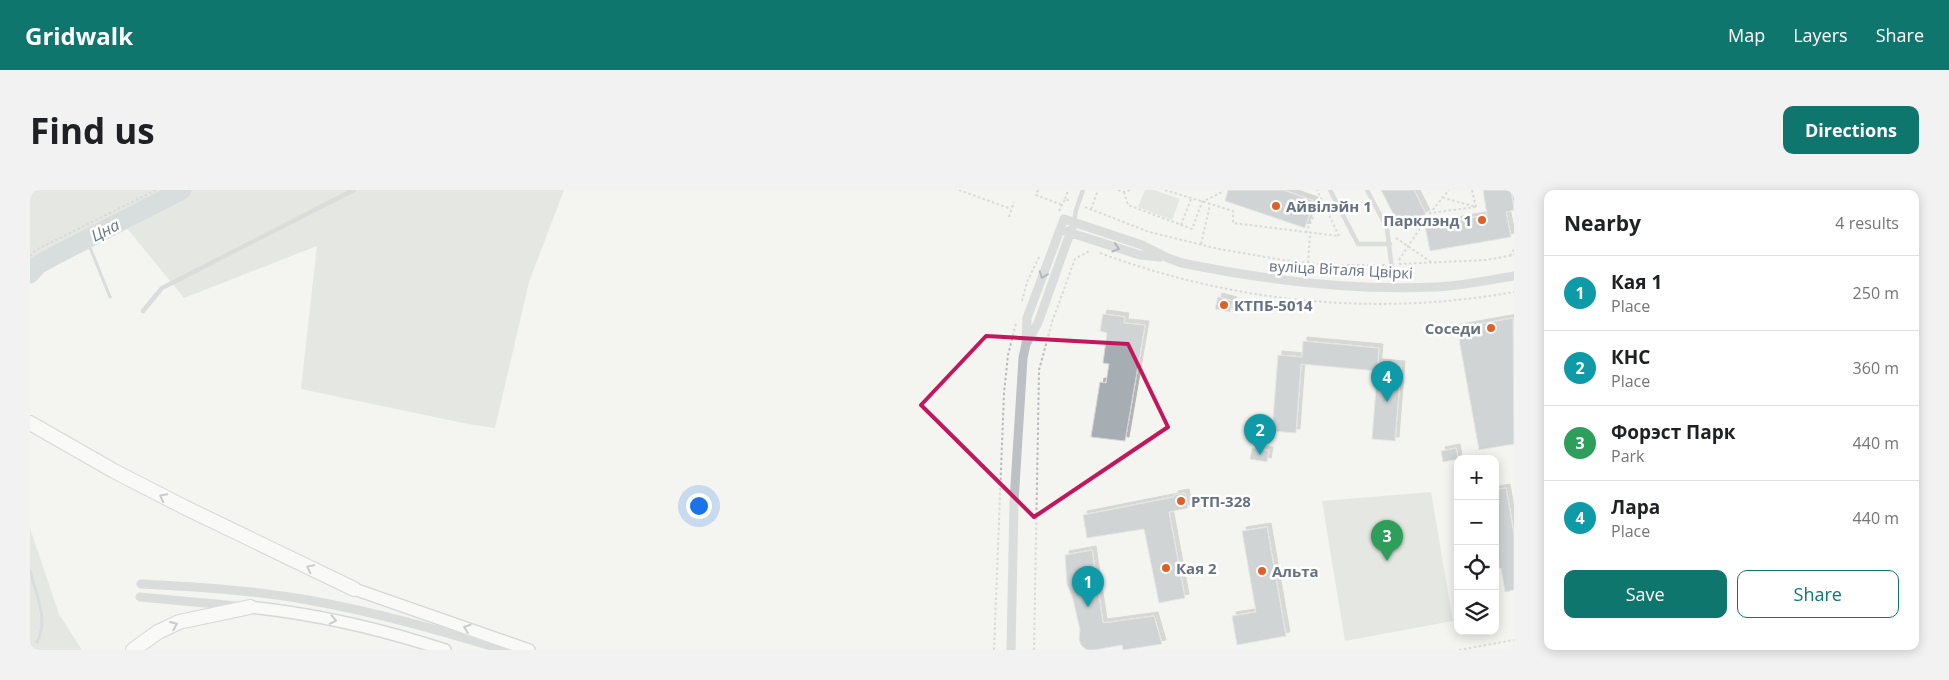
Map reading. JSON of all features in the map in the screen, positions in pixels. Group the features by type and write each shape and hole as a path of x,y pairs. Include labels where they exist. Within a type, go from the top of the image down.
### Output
{"highway":[{"path":"30,423 72,448 184,507 354,589"},
{"path":"133,650 158,632 179,622 250,607"}],"main road":[{"path":"354,589 529,650"},
{"path":"250,607 284,611 354,625 446,650"}],"street":[{"name":"вуліца Віталя Цвіркі","path":"1061,216 1142,245 1168,258"},
{"path":"1011,650 1017,444 1027,318 1060,229 1061,216"},
{"path":"1026,344 1038,323 1074,222"},
{"name":"вуліца Віталя Цвіркі","path":"1060,229 1140,255 1168,258 1216,270 1282,281 1394,287 1436,287 1514,276"},
{"path":"141,584 260,593 308,600 385,616 504,650"},
{"path":"140,598 250,607"}],"lane":[{"path":"143,311 162,288 354,190"},
{"path":"1074,222 1077,207 1084,190"},
{"path":"1330,190 1358,244 1390,244"},
{"path":"1367,190 1387,228 1394,287"},
{"path":"1061,216 1077,207"}],"path":[{"path":"30,256 36,250 156,190"},
{"path":"959,190 1012,209"},
{"path":"1038,190 1036,195 1062,205"},
{"path":"1061,216 1062,205 1068,190"},
{"path":"1091,209 1098,190"},
{"path":"1118,190 1124,192 1130,190"},
{"path":"1165,190 1233,211 1233,223 1310,234 1340,236 1317,190"},
{"path":"1124,192 1128,205 1192,229 1202,202 1223,190"},
{"path":"1418,190 1430,213"},
{"path":"1449,190 1430,213 1396,264 1486,260 1514,255"},
{"path":"1472,190 1476,207"},
{"path":"1181,225 1192,198"},
{"path":"1444,198 1476,207"},
{"path":"1065,199 1077,207 1091,209 1149,232 1201,244 1283,260 1329,264 1391,265"},
{"path":"1306,233 1321,199"},
{"path":"1009,217 1014,202"},
{"path":"1201,244 1210,204"},
{"path":"1430,213 1476,207"},
{"path":"1308,262 1310,234"},
{"path":"1388,235 1408,245 1431,262"},
{"path":"1510,256 1514,249"},
{"path":"1034,650 1039,370 1052,322 1075,259 1091,250"},
{"path":"1020,309 1027,282 1039,255"},
{"path":"994,650 1004,393 1008,355 1018,318"},
{"path":"1459,650 1514,640"}],"highlighted area":[{"path":"986,336 1128,344 1168,427 1034,517 921,405"}],"shaded area":[{"path":"30,190 564,190 529,282 495,428 301,389 317,246 184,298 121,221 38,265 30,274"},
{"path":"1145,190 1154,190 1180,199 1172,220 1138,207"},
{"path":"1431,492 1453,621 1345,641 1322,501"},
{"path":"30,528 59,614 82,650 30,650"}],"building":[{"name":"Айвілэйн 1","path":"1228,190 1283,190 1314,201 1305,228 1225,201"},
{"path":"1381,190 1414,190 1426,214 1400,227"},
{"name":"Парклэнд 1","path":"1483,190 1511,190 1514,210 1506,212 1511,237 1430,251 1425,226 1487,215"},
{"name":"КТПБ-5014","path":"1218,297 1233,301 1230,312 1215,309"},
{"path":"1103,314 1125,317 1124,323 1145,325 1125,441 1091,437 1100,382 1106,383 1109,364 1103,363 1107,333 1100,331"},
{"path":"1513,318 1514,444 1479,450 1457,328"},
{"path":"1303,341 1379,348 1377,371 1301,364 1296,433 1272,431 1278,355 1302,357"},
{"path":"1378,363 1401,365 1395,441 1372,439"},
{"path":"1252,448 1269,451 1267,462 1250,459"},
{"path":"1456,448 1457,455 1454,455 1454,460 1443,462 1441,451"},
{"path":"1506,488 1514,534 1514,590 1505,592 1501,568 1499,568 1499,489"},
{"name":"Кая 2","path":"1185,493 1188,508 1169,512 1185,598 1159,603 1144,529 1087,538 1083,515 1174,497 1174,495"},
{"name":"Альта","path":"1267,527 1286,636 1237,645 1232,616 1256,612 1242,531"},
{"path":"1092,550 1103,623 1154,616 1162,644 1123,650 1122,645 1087,650 1081,645 1079,639 1080,630 1073,599 1067,584 1065,555"}],"waterway":[{"name":"Цна","path":"30,274 38,265 52,257 182,190"},
{"path":"87,240 110,297"},
{"path":"30,571 42,616 42,625 37,642"}],"place":[{"name":"Айвілэйн 1","path":"1276,206"},
{"name":"Парклэнд 1","path":"1482,220"},
{"name":"КТПБ-5014","path":"1224,305"},
{"name":"Соседи","path":"1491,328"},
{"name":"Лара","path":"1387,402"},
{"name":"КНС","path":"1260,455"},
{"name":"РТП-328","path":"1181,501"},
{"name":"Форэст Парк","path":"1387,561"},
{"name":"Кая 2","path":"1166,568"},
{"name":"Альта","path":"1262,571"},
{"name":"Кая 1","path":"1088,607"}]}
